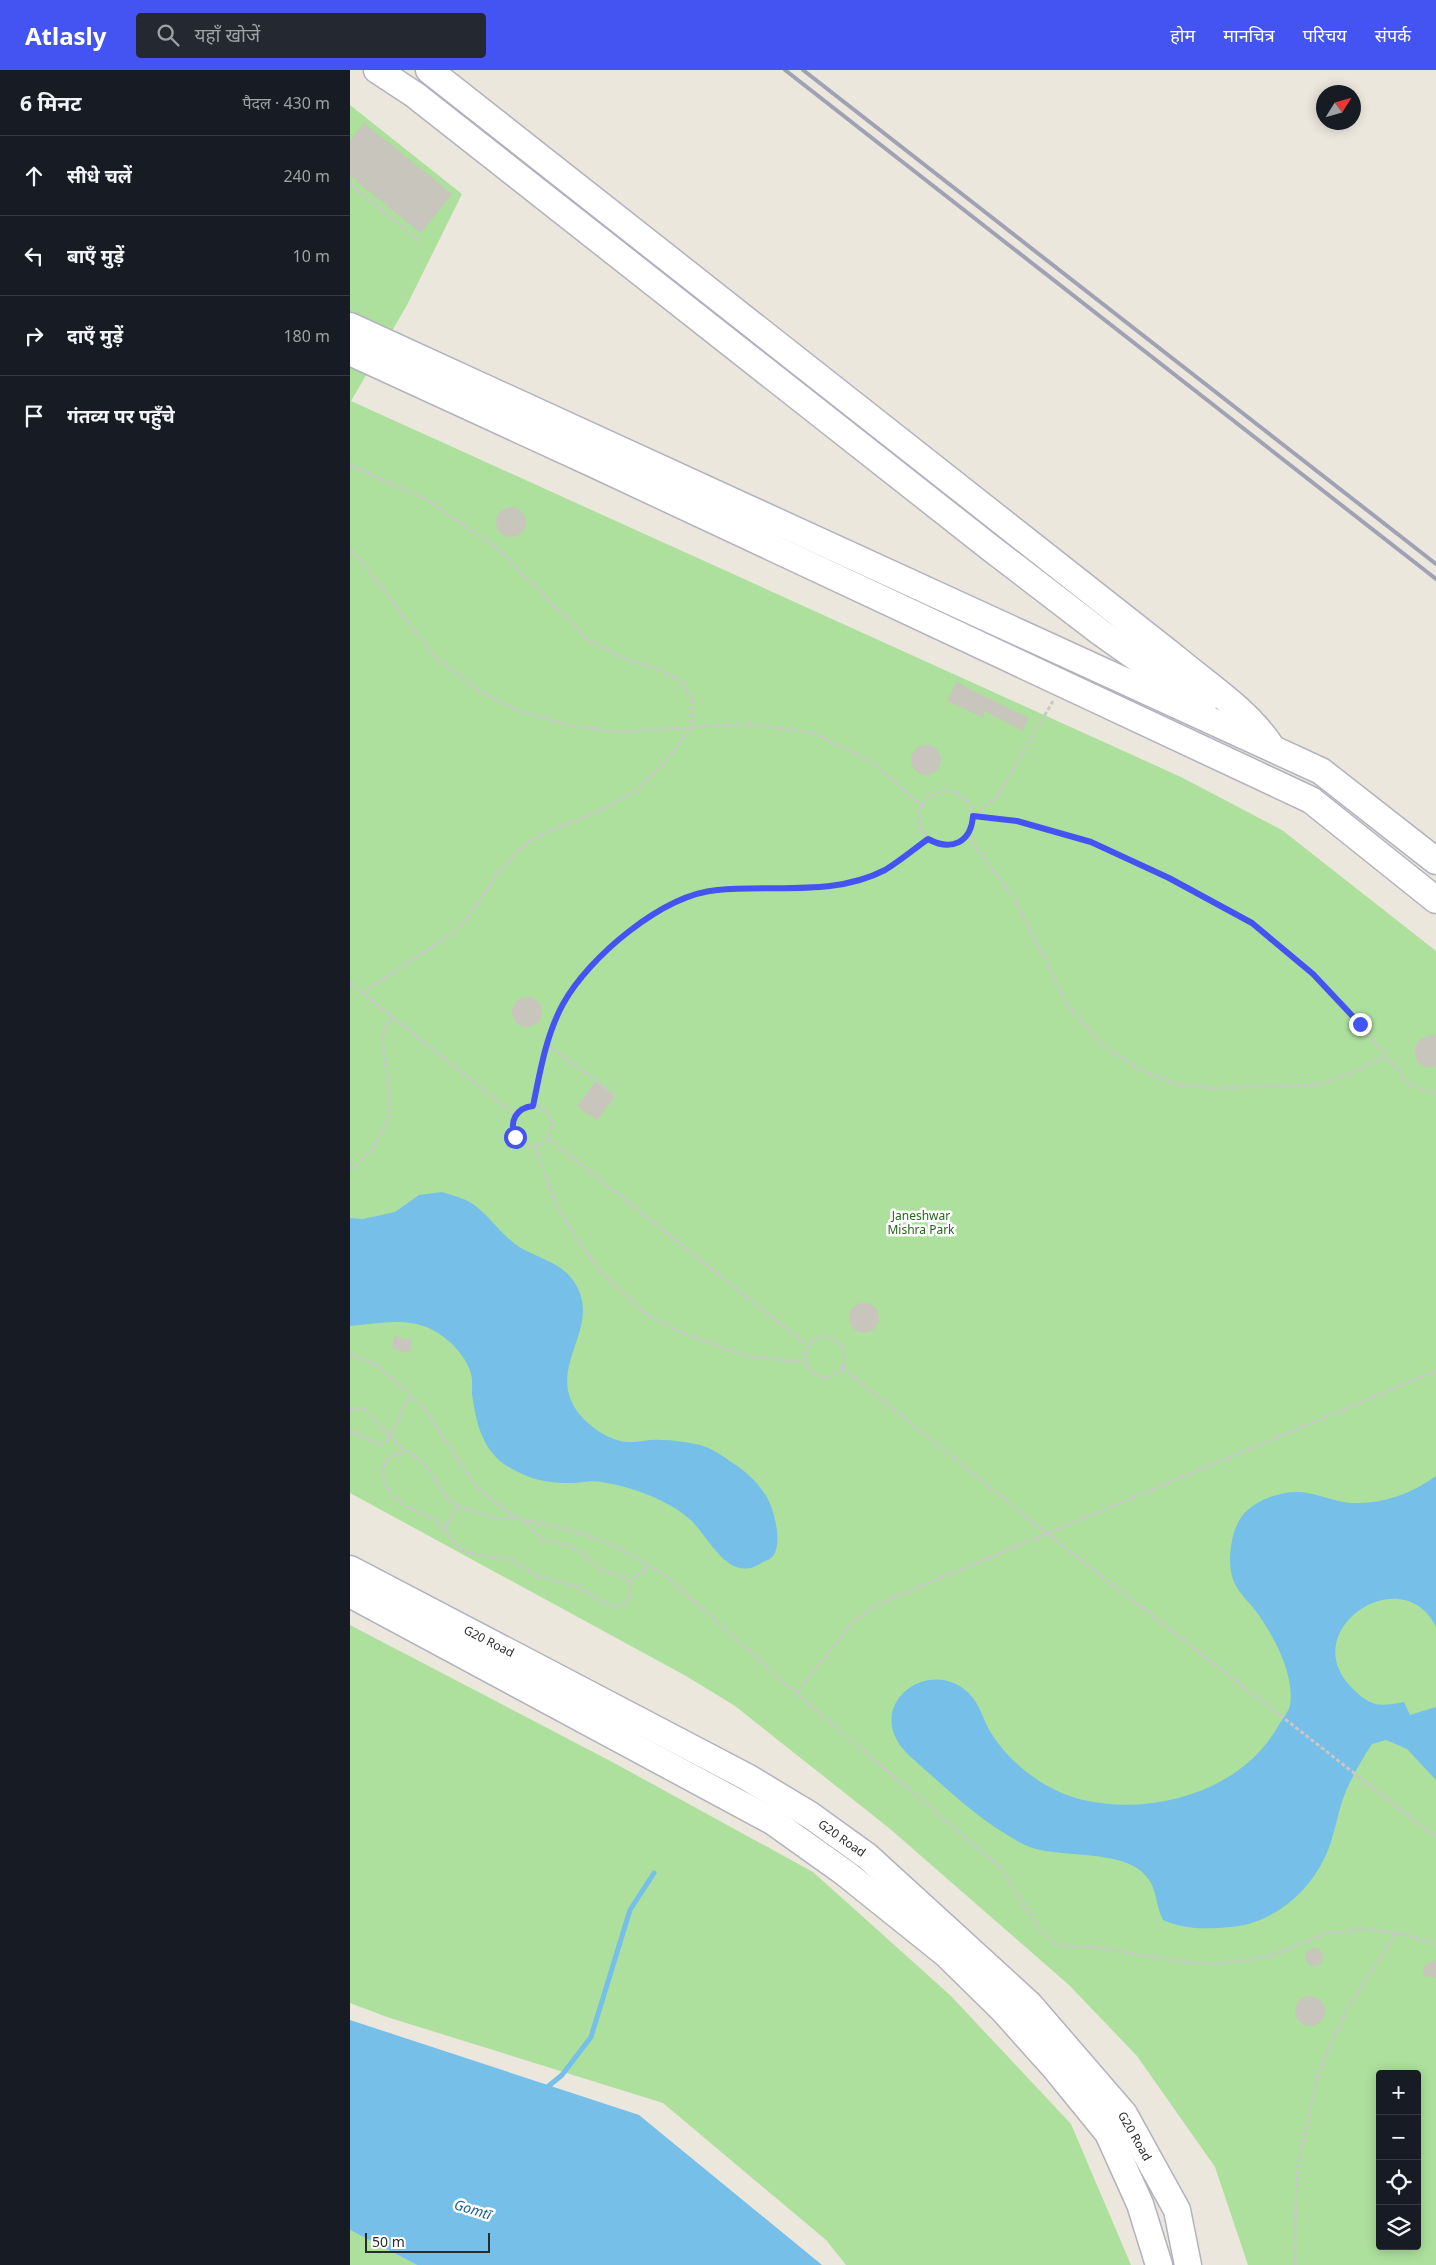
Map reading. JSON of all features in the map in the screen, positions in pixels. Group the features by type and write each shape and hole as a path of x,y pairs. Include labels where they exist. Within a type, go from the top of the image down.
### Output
{"street":[{"path":"377,70 414,95 980,540 1100,632 1205,707 1234,732"},
{"path":"429,70 1174,657 1247,718 1262,734 1273,750"},
{"path":"350,326 603,455 1062,684 1311,800 1436,900"},
{"path":"350,352 603,455 1321,771 1436,861"},
{"path":"1225,760 1234,732"},
{"path":"1264,779 1273,750"},
{"name":"G20 Road","path":"350,1569 748,1777 810,1816 868,1856 1029,2004 1124,2114 1176,2210 1188,2265"},
{"name":"G20 Road","path":"350,1594 772,1821 845,1873 946,1954 1004,2011 1055,2068 1108,2132 1140,2204 1159,2265"},
{"path":"730,1798 748,1777"}],"path":[{"path":"350,184 421,242"},
{"path":"350,465 427,500 497,548 589,640 627,660 660,669 681,681 692,697 691,728 665,762 636,792 597,812 527,842 498,873 480,901 455,932 362,993"},
{"path":"350,550 358,557 434,656 478,690 517,710 568,725 616,732 749,724 813,732 872,762 922,806"},
{"path":"973,816 997,797 1062,684"},
{"path":"943,791 954,792 964,797 970,805 973,816 972,826 967,836 959,843 948,846 938,845 928,839 922,831 919,821 922,806 933,794 943,791"},
{"path":"973,816 1017,821 1091,842 1169,878 1252,923 1313,974 1360,1024 1410,1085 1436,1094"},
{"path":"967,836 1014,898 1067,1003 1101,1044 1139,1069 1175,1084 1212,1088 1317,1085 1349,1074 1386,1056"},
{"path":"533,1106 547,1045 563,1004 595,960 625,935 669,904 715,890 806,888 844,884 884,870 928,839"},
{"path":"350,983 515,1115"},
{"path":"350,1169 374,1148 389,1117 389,1090 382,1036 392,1017"},
{"path":"547,1045 616,1095"},
{"path":"526,1107 540,1108 551,1118 552,1132 548,1138 535,1146 520,1143 515,1137 512,1122 515,1115 526,1107"},
{"path":"548,1138 808,1346"},
{"path":"535,1146 557,1206 579,1243 605,1276 649,1316 683,1333 746,1356 805,1361"},
{"path":"821,1337 829,1337 836,1340 842,1345 845,1352 842,1368 837,1373 822,1376 814,1374 805,1361 808,1346 814,1340 821,1337"},
{"path":"350,1354 378,1366 424,1408 474,1484 517,1518"},
{"path":"842,1368 1048,1534 1436,1837"},
{"path":"796,1693 855,1620 884,1602 1436,1371"},
{"path":"350,1431 376,1443 385,1443 411,1396"},
{"path":"350,1409 363,1408 404,1451"},
{"path":"522,1519 543,1540 569,1545 591,1560 602,1571 625,1577 631,1596 625,1603 616,1606 608,1605 578,1587 537,1576 512,1560 468,1553 459,1548 436,1520 405,1506 393,1496 384,1482 383,1469 389,1458 404,1451 410,1452 430,1470 446,1497 457,1506 498,1519 517,1518 522,1519 584,1534 613,1545 665,1575 796,1693 999,1866 1040,1930 1058,1946 1093,1947 1185,1962 1215,1964 1267,1957 1328,1933 1366,1929 1397,1933 1436,1944"},
{"path":"444,1529 457,1506"},
{"path":"628,1582 650,1566"},
{"path":"1295,2265 1298,2164 1319,2070 1346,2009 1397,1933"}],"green space":[{"name":"Janeshwar Mishra Park","path":"350,105 462,194 407,305 351,401 1181,777 1282,830 1436,951 1436,2265 1248,2265 1215,2167 1137,2056 1069,1985 889,1828 735,1706 686,1676 350,1493"},
{"path":"350,1625 616,1764 813,1872 950,1995 1071,2124 1131,2265 846,2265 826,2240 663,2103 387,2017 350,2003"},
{"path":"350,2230 417,2265 350,2265"}],"water":[{"path":"442,1192 470,1202 515,1244 560,1267 572,1279 581,1296 583,1312 581,1328 571,1359 568,1391 579,1414 604,1435 619,1441 670,1440 700,1445 713,1450 739,1467 760,1487 772,1509 777,1543 772,1557 751,1568 740,1568 730,1564 721,1557 690,1519 676,1509 647,1494 599,1481 564,1483 537,1480 512,1469 496,1457 485,1442 475,1414 469,1367 451,1343 428,1328 416,1324 391,1322 350,1326 350,1218 363,1219 395,1212 419,1195"},
{"path":"1436,1476 1436,1627 1421,1607 1401,1599 1380,1601 1360,1610 1344,1625 1336,1644 1338,1666 1352,1688 1365,1699 1382,1705 1404,1702 1410,1715 1436,1707 1436,1780 1407,1749 1386,1740 1372,1744 1346,1791 1334,1833 1325,1857 1317,1871 1298,1895 1287,1905 1260,1920 1231,1927 1205,1928 1180,1926 1163,1920 1151,1883 1141,1871 1128,1863 1111,1858 1039,1850 1010,1837 966,1805 912,1758 896,1739 891,1721 895,1704 906,1691 921,1682 938,1680 957,1684 973,1698 999,1745 1019,1766 1043,1783 1069,1796 1110,1804 1137,1804 1165,1801 1192,1794 1218,1783 1241,1768 1261,1750 1288,1711 1290,1705 1289,1680 1281,1655 1269,1631 1239,1591 1232,1577 1230,1559 1232,1540 1242,1516 1247,1510 1261,1501 1284,1493 1300,1492 1351,1503 1374,1502 1406,1493"},
{"name":"Gomtī","path":"350,2020 639,2115 822,2265 417,2265 350,2230"}],"building":[{"path":"364,123 452,194 421,233 350,176 350,141"},
{"path":"511,507 522,511 526,522 522,533 511,537 500,533 496,522 500,511"},
{"path":"956,682 1029,718 1023,731 984,711 984,718 947,701"},
{"path":"926,745 937,749 941,760 937,771 926,775 915,771 911,760 915,749"},
{"path":"527,997 538,1001 542,1012 538,1023 527,1027 516,1023 512,1012 516,1001"},
{"path":"1436,1034 1436,1066 1426,1068 1417,1061 1414,1049 1420,1039"},
{"path":"595,1082 615,1097 597,1120 577,1106"},
{"path":"864,1303 875,1307 879,1318 875,1329 864,1333 853,1329 849,1318 853,1307"},
{"path":"394,1336 412,1340 410,1353 392,1349"},
{"path":"1314,1948 1320,1951 1323,1957 1320,1963 1314,1966 1308,1963 1305,1957 1308,1951"},
{"path":"1436,1960 1436,1978 1425,1976 1423,1972 1424,1966"},
{"path":"1310,1996 1316,1997 1324,2005 1324,2017 1316,2025 1310,2026 1304,2025 1296,2017 1295,2011 1296,2005 1304,1997"}],"waterway":[{"path":"545,2089 562,2075 591,2037 630,1910 654,1873"}],"railway":[{"path":"785,70 1436,579"},
{"path":"803,70 1436,564"}],"route":[{"path":"515,1137 512,1130 512,1122 520,1110 533,1106 543,1055 563,1004 595,960 625,935 669,904 715,890 806,888 844,884 884,870 928,839 938,845 948,846 959,843 967,836 972,826 973,816 1017,821 1091,842 1169,878 1252,923 1313,974 1360,1024"}]}
